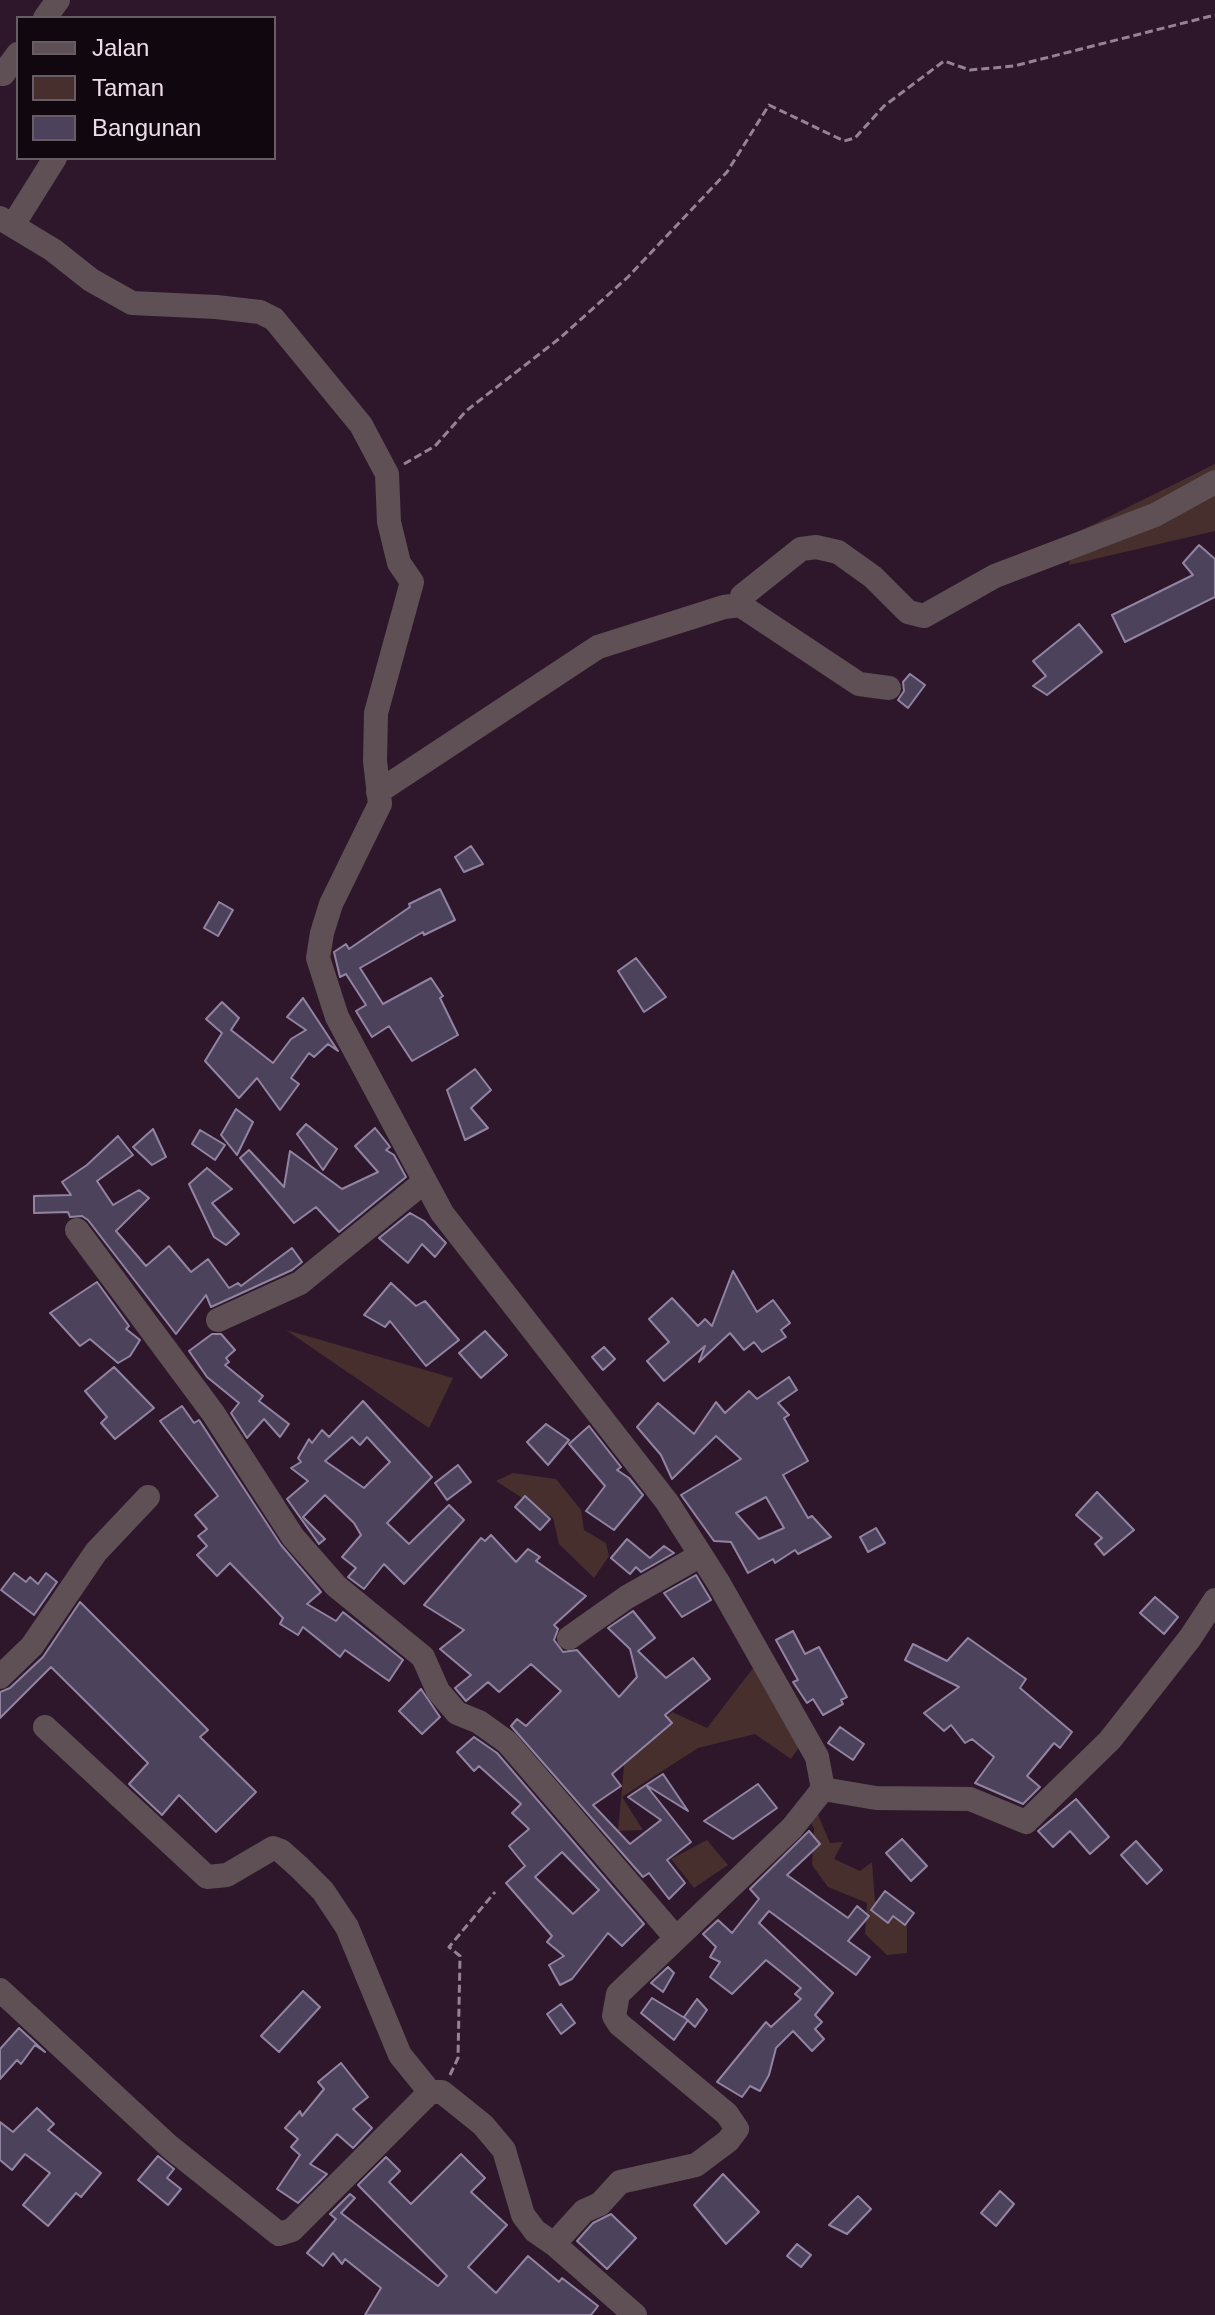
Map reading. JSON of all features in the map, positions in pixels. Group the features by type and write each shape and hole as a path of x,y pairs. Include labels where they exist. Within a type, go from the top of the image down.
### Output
{"street":[{"path":"7,76 16,58"},
{"path":"54,160 7,222 53,250 91,280 132,303 216,307 260,312 274,319 361,425 387,474 389,522 399,563 412,582 376,713 380,804 375,820 331,904 318,958 337,1017 442,1213 667,1502 701,1555 817,1757 823,1789 792,1828 618,1994 614,2016 619,2024 727,2114 737,2129 728,2141 696,2165 620,2182 600,2204 584,2211 554,2244"},
{"path":"740,605 742,596 801,549 816,547 838,552 873,577 912,615 924,616 995,576 1155,515 1215,482"},
{"path":"377,779 598,647 740,605"},
{"path":"740,605 859,684 889,688"},
{"path":"218,1320 300,1283 424,1182"},
{"path":"77,1230 213,1413 293,1537 336,1586 423,1657 438,1691 457,1713 479,1722 507,1742 676,1938"},
{"path":"0,1677 32,1646 96,1552 148,1497"},
{"path":"569,1638 627,1597 701,1555"},
{"path":"823,1789 876,1798 970,1799 1026,1822 1110,1740 1190,1638 1215,1600"},
{"path":"45,1727 207,1877 227,1875 273,1848 290,1859 323,1891 347,1927 400,2055 436,2092 483,2125 504,2150 523,2215 535,2231 635,2315"},
{"path":"0,1990 170,2147 279,2234 292,2230 436,2092"}],"path":[{"path":"387,474 435,446 466,411 560,338 628,277 727,172 769,105 844,141 855,138 884,106 944,61 970,70 1014,66 1215,15"},
{"path":"436,2092 458,2058 460,1956 449,1947 495,1892"}],"green space":[{"path":"1215,464 1215,531 1069,565 1074,534"},
{"path":"286,1330 453,1378 429,1428"},
{"path":"513,1473 556,1479 581,1510 584,1530 606,1543 609,1556 594,1578 559,1544 553,1518 496,1481"},
{"path":"757,1663 804,1740 791,1759 755,1734 698,1748 622,1797 643,1830 618,1831 625,1755 672,1712 707,1728"},
{"path":"815,1808 830,1843 843,1842 834,1859 860,1871 872,1862 875,1902 907,1924 907,1953 887,1955 865,1934 867,1903 828,1887 812,1865 814,1828 807,1818"},
{"path":"707,1840 728,1865 694,1888 671,1859"}],"building":[{"path":"1199,545 1215,559 1215,597 1125,642 1112,615 1193,575 1183,563"},
{"path":"1079,624 1102,652 1047,695 1033,686 1046,676 1033,661"},
{"path":"910,674 925,685 908,708 898,700 904,691 903,682"},
{"path":"471,846 483,864 464,872 455,857"},
{"path":"440,889 455,920 424,935 423,932 360,968 383,1004 431,978 443,996 440,998 458,1035 412,1061 389,1026 372,1037 356,1011 366,1005 346,974 340,977 334,952 346,944 349,949 410,907 409,904"},
{"path":"219,902 233,910 218,936 204,928"},
{"path":"636,958 666,997 644,1012 618,971"},
{"path":"303,998 338,1051 328,1044 314,1057 309,1053 291,1078 299,1084 280,1110 257,1078 239,1098 205,1061 222,1033 206,1019 222,1002 239,1018 231,1030 273,1063 291,1039 306,1030 287,1017"},
{"path":"475,1069 491,1090 471,1108 488,1128 465,1140 447,1090"},
{"path":"236,1109 253,1122 237,1155 221,1135"},
{"path":"306,1124 337,1149 323,1170 297,1134"},
{"path":"375,1128 390,1147 386,1150 394,1155 406,1177 339,1232 316,1207 294,1223 240,1158 249,1150 284,1187 290,1151 342,1189 378,1172 355,1146"},
{"path":"153,1129 166,1157 152,1165 133,1147"},
{"path":"200,1130 225,1145 215,1160 192,1144"},
{"path":"118,1136 133,1155 97,1181 113,1205 139,1190 149,1198 116,1231 146,1266 169,1246 191,1272 208,1259 229,1288 238,1283 241,1286 292,1248 302,1262 292,1270 211,1307 206,1295 176,1334 88,1220 82,1216 70,1217 68,1212 34,1213 34,1196 71,1195 62,1182 87,1165"},
{"path":"207,1168 232,1189 212,1203 239,1234 226,1245 214,1237 189,1184"},
{"path":"410,1213 424,1221 446,1243 435,1257 422,1244 408,1263 379,1238"},
{"path":"733,1271 757,1312 773,1300 790,1323 781,1330 786,1337 762,1352 754,1342 744,1350 730,1333 699,1362 705,1346 664,1381 647,1361 669,1342 649,1319 672,1298 698,1326 705,1319 712,1326"},
{"path":"97,1282 129,1326 126,1329 140,1340 130,1356 118,1363 90,1339 80,1346 50,1313"},
{"path":"391,1283 416,1306 425,1301 459,1340 426,1366 390,1321 385,1327 364,1315"},
{"path":"485,1331 507,1355 481,1378 459,1353"},
{"path":"212,1334 221,1334 235,1350 226,1358 229,1362 225,1365 263,1396 259,1401 289,1424 280,1437 264,1419 247,1438 231,1413 239,1403 207,1377 189,1351"},
{"path":"604,1347 615,1359 603,1370 592,1357"},
{"path":"114,1367 154,1408 115,1439 101,1423 107,1417 85,1391"},
{"path":"789,1377 797,1390 778,1403 789,1415 784,1418 808,1461 783,1475 808,1518 812,1516 831,1537 798,1554 795,1550 775,1563 773,1559 748,1573 731,1542 714,1541 681,1495 741,1459 716,1436 672,1479 661,1455 637,1427 658,1403 694,1434 716,1402 725,1413 749,1391 757,1399","holes":["766,1497 784,1528 759,1539 736,1513"]},
{"path":"363,1401 432,1477 387,1523 409,1544 449,1505 464,1520 404,1584 384,1564 364,1589 348,1577 356,1568 342,1557 361,1535 354,1523 325,1495 303,1517 325,1539 319,1544 287,1499 308,1481 291,1468 301,1462 298,1458 309,1439 312,1443 322,1430 329,1437","holes":["352,1437 360,1445 367,1437 390,1462 364,1488 325,1461"]},
{"path":"182,1406 194,1423 199,1420 281,1545 321,1592 307,1604 336,1621 343,1612 403,1660 389,1681 345,1650 340,1657 303,1627 298,1635 280,1624 283,1618 230,1563 217,1576 197,1555 207,1546 198,1536 207,1529 195,1515 218,1496 160,1421"},
{"path":"546,1424 569,1440 548,1465 527,1442"},
{"path":"589,1426 621,1467 617,1470 629,1478 643,1495 614,1530 586,1511 605,1486 569,1444"},
{"path":"458,1465 471,1482 447,1500 435,1483"},
{"path":"1097,1492 1134,1530 1104,1555 1095,1544 1102,1538 1076,1515"},
{"path":"525,1496 550,1519 540,1530 515,1507"},
{"path":"876,1528 885,1543 868,1552 860,1537"},
{"path":"491,1535 516,1562 528,1549 540,1557 536,1561 586,1596 554,1625 558,1629 554,1640 563,1652 577,1650 619,1697 637,1677 630,1649 608,1628 633,1611 655,1638 638,1651 666,1678 693,1658 710,1679 665,1715 672,1723 612,1774 621,1786 593,1805 630,1844 661,1820 628,1797 646,1785 691,1842 667,1860 685,1883 669,1899 649,1873 643,1877 511,1726 517,1719 526,1726 561,1691 531,1664 499,1692 488,1682 466,1701 455,1688 471,1675 440,1649 464,1630 424,1605 481,1538 485,1541"},
{"path":"627,1539 650,1558 664,1546 674,1553 641,1572 636,1567 630,1574 611,1558"},
{"path":"14,1573 26,1582 30,1577 38,1584 46,1573 57,1582 34,1615 1,1590"},
{"path":"696,1575 711,1600 682,1617 664,1593"},
{"path":"1155,1597 1178,1617 1164,1634 1140,1613"},
{"path":"80,1602 208,1730 200,1737 256,1792 216,1832 179,1795 162,1815 129,1784 148,1763 51,1667 0,1718 0,1692 10,1688 43,1657"},
{"path":"793,1631 805,1654 819,1647 847,1697 841,1700 843,1704 823,1715 813,1699 807,1703 793,1682 798,1680 776,1640"},
{"path":"968,1638 1026,1679 1020,1688 1072,1732 1060,1748 1054,1743 1027,1776 1040,1787 1023,1804 975,1783 994,1757 972,1739 965,1743 951,1725 944,1731 924,1713 959,1687 905,1660 913,1644 947,1661"},
{"path":"421,1689 440,1717 422,1734 399,1711"},
{"path":"840,1727 864,1744 853,1760 828,1743"},
{"path":"474,1737 497,1753 644,1924 622,1946 608,1933 572,1979 560,1985 549,1965 564,1956 547,1942 552,1936 506,1883 525,1866 509,1846 529,1829 512,1813 521,1804 479,1766 474,1771 457,1752","holes":["562,1852 599,1890 573,1914 535,1877"]},
{"path":"663,1774 688,1811 646,1785"},
{"path":"758,1784 777,1808 733,1839 704,1821"},
{"path":"1076,1799 1109,1837 1090,1854 1070,1831 1053,1847 1038,1831"},
{"path":"809,1831 820,1844 787,1875 848,1918 857,1906 869,1916 848,1941 870,1957 856,1975 769,1911 759,1923 833,1993 815,2015 822,2022 815,2029 824,2039 812,2051 793,2031 776,2048 769,2075 760,2091 750,2086 742,2097 717,2082 766,2022 771,2027 801,1999 795,1994 801,1988 766,1960 732,1994 710,1977 720,1962 710,1957 716,1947 703,1934 718,1920 732,1933 759,1899 750,1889"},
{"path":"902,1839 927,1866 911,1881 886,1853"},
{"path":"1136,1841 1162,1870 1147,1884 1121,1855"},
{"path":"885,1891 914,1913 905,1925 893,1916 888,1923 871,1910"},
{"path":"668,1967 674,1973 663,1992 651,1983"},
{"path":"303,1991 320,2007 279,2052 261,2036"},
{"path":"652,1998 688,2020 674,2040 641,2013"},
{"path":"697,1999 707,2010 695,2027 684,2017"},
{"path":"561,2004 575,2023 561,2034 547,2014"},
{"path":"19,2028 45,2052 35,2045 21,2064 17,2060 0,2079 0,2049"},
{"path":"341,2063 368,2097 353,2109 372,2128 353,2148 337,2134 310,2164 327,2174 298,2203 277,2189 300,2155 291,2147 298,2139 285,2128 300,2111 302,2116 324,2089 318,2082"},
{"path":"37,2108 54,2124 48,2130 101,2173 81,2197 76,2193 48,2226 23,2205 50,2173 25,2154 12,2170 0,2160 0,2122 13,2132"},
{"path":"461,2154 485,2178 471,2192 507,2225 468,2267 496,2293 528,2256 559,2282 562,2278 598,2306 591,2315 365,2315 381,2288 345,2259 342,2264 333,2253 323,2266 307,2253 336,2219 330,2214 350,2194 355,2198 341,2213 438,2286 447,2276 358,2185 386,2157 400,2171 389,2182 411,2204"},
{"path":"158,2156 174,2169 167,2178 181,2189 168,2205 138,2180"},
{"path":"723,2174 759,2212 726,2244 694,2205"},
{"path":"1000,2191 1014,2204 996,2226 981,2213"},
{"path":"858,2196 871,2209 847,2234 829,2225"},
{"path":"611,2214 636,2238 607,2269 577,2241 593,2223"},
{"path":"797,2244 811,2255 801,2267 787,2256"}]}
